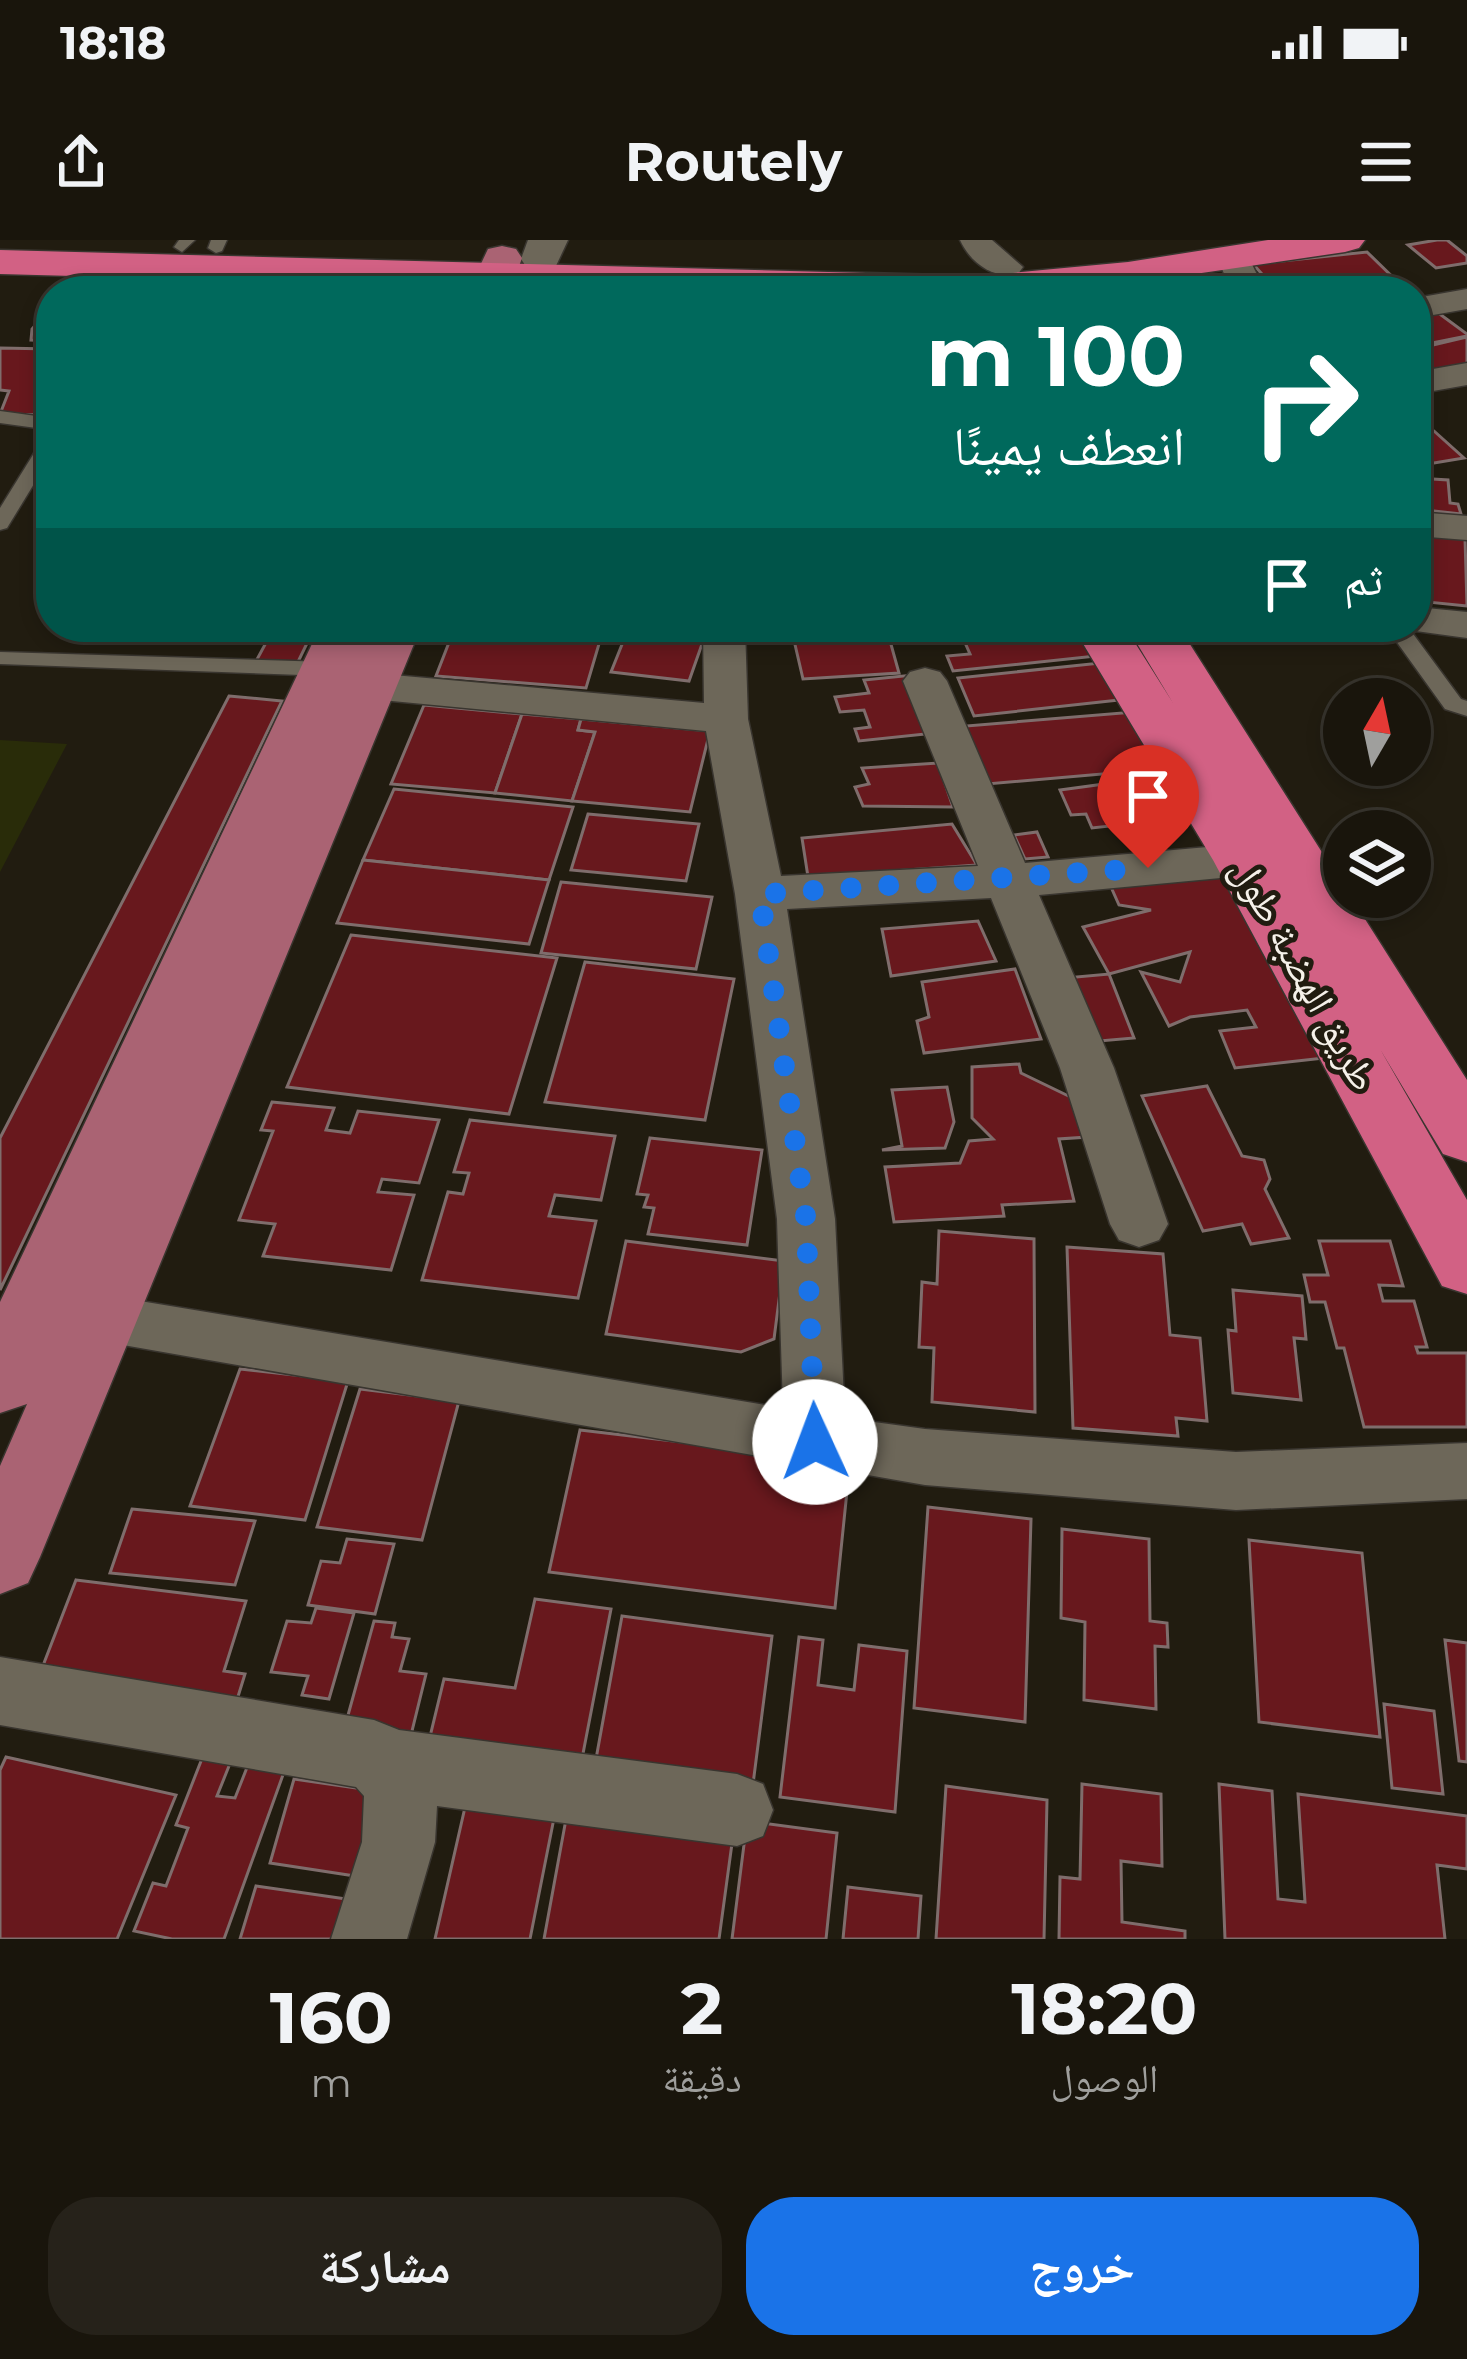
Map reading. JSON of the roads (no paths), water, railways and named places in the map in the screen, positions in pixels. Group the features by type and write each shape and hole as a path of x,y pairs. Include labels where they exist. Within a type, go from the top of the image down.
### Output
{"highway":[{"path":"0,240 201,244 377,272 434,240"},
{"path":"620,240 713,262"},
{"path":"941,276 1229,264 1346,240"},
{"path":"1049,244 1229,264"},
{"path":"856,267 894,252"},
{"path":"305,271 713,262 991,273 1130,254"},
{"path":"0,262 377,272 518,267 625,276"},
{"name":"طريق الهضبة طول","path":"1108,642 1242,860 1467,1265"},
{"name":"طريق الهضبة طول","path":"1162,642 1467,1136"}],"main road":[{"path":"0,1382 348,661 374,642"},
{"path":"0,1557 104,1320 348,661"}],"street":[{"path":"1431,305 1467,299"},
{"path":"1431,380 1467,374"},
{"path":"1431,525 1467,528"},
{"path":"1431,622 1467,626"},
{"path":"724,642 726,719 760,894 806,1219 815,1442"},
{"path":"348,661 726,719"},
{"path":"925,681 1087,1068 1139,1224"},
{"path":"760,894 1006,881 1242,860"},
{"path":"104,1320 925,1457 1236,1481 1467,1471"},
{"path":"0,1691 374,1755 387,1764 737,1810"},
{"path":"368,1939 402,1818 403,1798 387,1764"}],"lane":[{"path":"0,417 36,422"},
{"path":"0,524 36,465"},
{"path":"1408,642 1453,704 1467,710"},
{"path":"0,658 348,661"}]}
